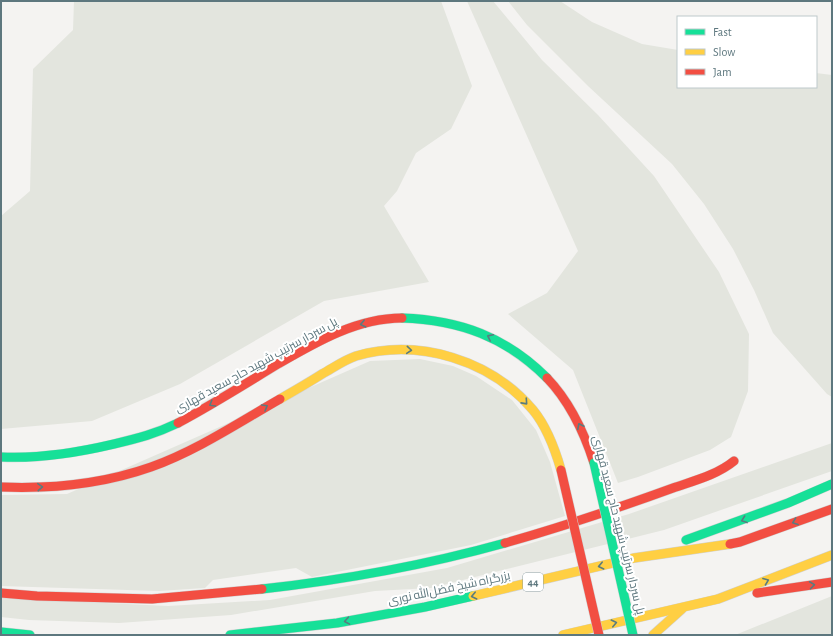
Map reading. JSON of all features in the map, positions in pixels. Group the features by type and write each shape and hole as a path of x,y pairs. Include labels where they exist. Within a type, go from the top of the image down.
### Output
{"main road":[{"name":"پل سردار سرتیپ شهید حاج سعید قهاری","path":"1,457 38,458 81,452 169,431 186,419 275,365 344,329 362,323 389,318 416,318 450,323 474,329 501,342 519,353 538,368 570,406 582,430 594,463 633,635"},
{"path":"1,487 26,488 102,480 140,470 248,417 337,365 356,356 380,351 403,350 446,355 486,371 500,380 518,394 533,410 545,429 555,449 561,470 599,635"},
{"path":"1,593 37,596 152,599 218,594 290,586 370,574 468,553 560,527 717,472 727,467 734,461"},
{"path":"634,558 788,503 832,484"},
{"name":"بزرگراه شیخ فضل‌الله نوری","path":"230,635 337,622 425,607 634,558 740,542 832,509"},
{"path":"718,599 832,555"},
{"path":"562,635 718,599 832,582"},
{"path":"653,635 683,608"},
{"path":"1,632 30,635"}],"shaded area":[{"path":"74,1 441,1 472,86 451,129 416,153 397,191 384,206 429,282 324,301 180,384 92,421 1,429 1,216 30,191 33,69 73,30"},
{"path":"467,1 493,1 542,60 598,115 654,176 719,272 749,334 748,391 731,437 710,450 618,483 573,370 508,314 547,293 578,251"},
{"path":"508,1 560,1 592,22 642,44 677,50 677,88 817,88 817,73 832,75 832,397 827,394 773,333 754,290 733,249 704,204 672,164 588,86 527,25"},
{"path":"420,359 453,366 476,376 512,400 536,430 550,462 565,516 471,545 312,577 296,568 213,580 205,588 159,591 1,586 1,495 67,494 370,361"},
{"path":"832,443 832,471 664,530 431,588 375,591 231,615 119,623 29,620 1,617 1,598 168,606 270,600 447,568 629,514"},
{"path":"832,596 832,635 735,635"}],"traffic: fast":[{"path":"402,318 443,322 481,333 515,352 547,378"},
{"path":"1,457 58,455 86,450 139,438 178,423"},
{"path":"594,463 633,635"},
{"path":"686,540 788,503 832,484"},
{"path":"262,589 385,571 505,543"},
{"path":"230,635 337,623 425,607 473,596"},
{"path":"1,632 30,635"}],"traffic: slow":[{"path":"280,399 339,364 356,356 380,351 404,350 429,352 475,366 496,378 516,393 538,417 550,438 561,470"},
{"path":"473,596 634,558 730,544"},
{"path":"563,635 718,599 832,555"},
{"path":"653,635 682,609"}],"traffic: jam":[{"path":"178,423 322,340 369,322 402,318"},
{"path":"547,378 563,397 569,407 586,440 594,463"},
{"path":"1,487 39,487 77,484 114,478 133,473 184,453 217,436 280,399"},
{"path":"505,543 590,517 697,480 713,474 734,461"},
{"path":"561,470 599,635"},
{"path":"730,544 740,542 832,509"},
{"path":"757,593 832,582"},
{"path":"1,593 37,596 152,599 262,589"}]}
